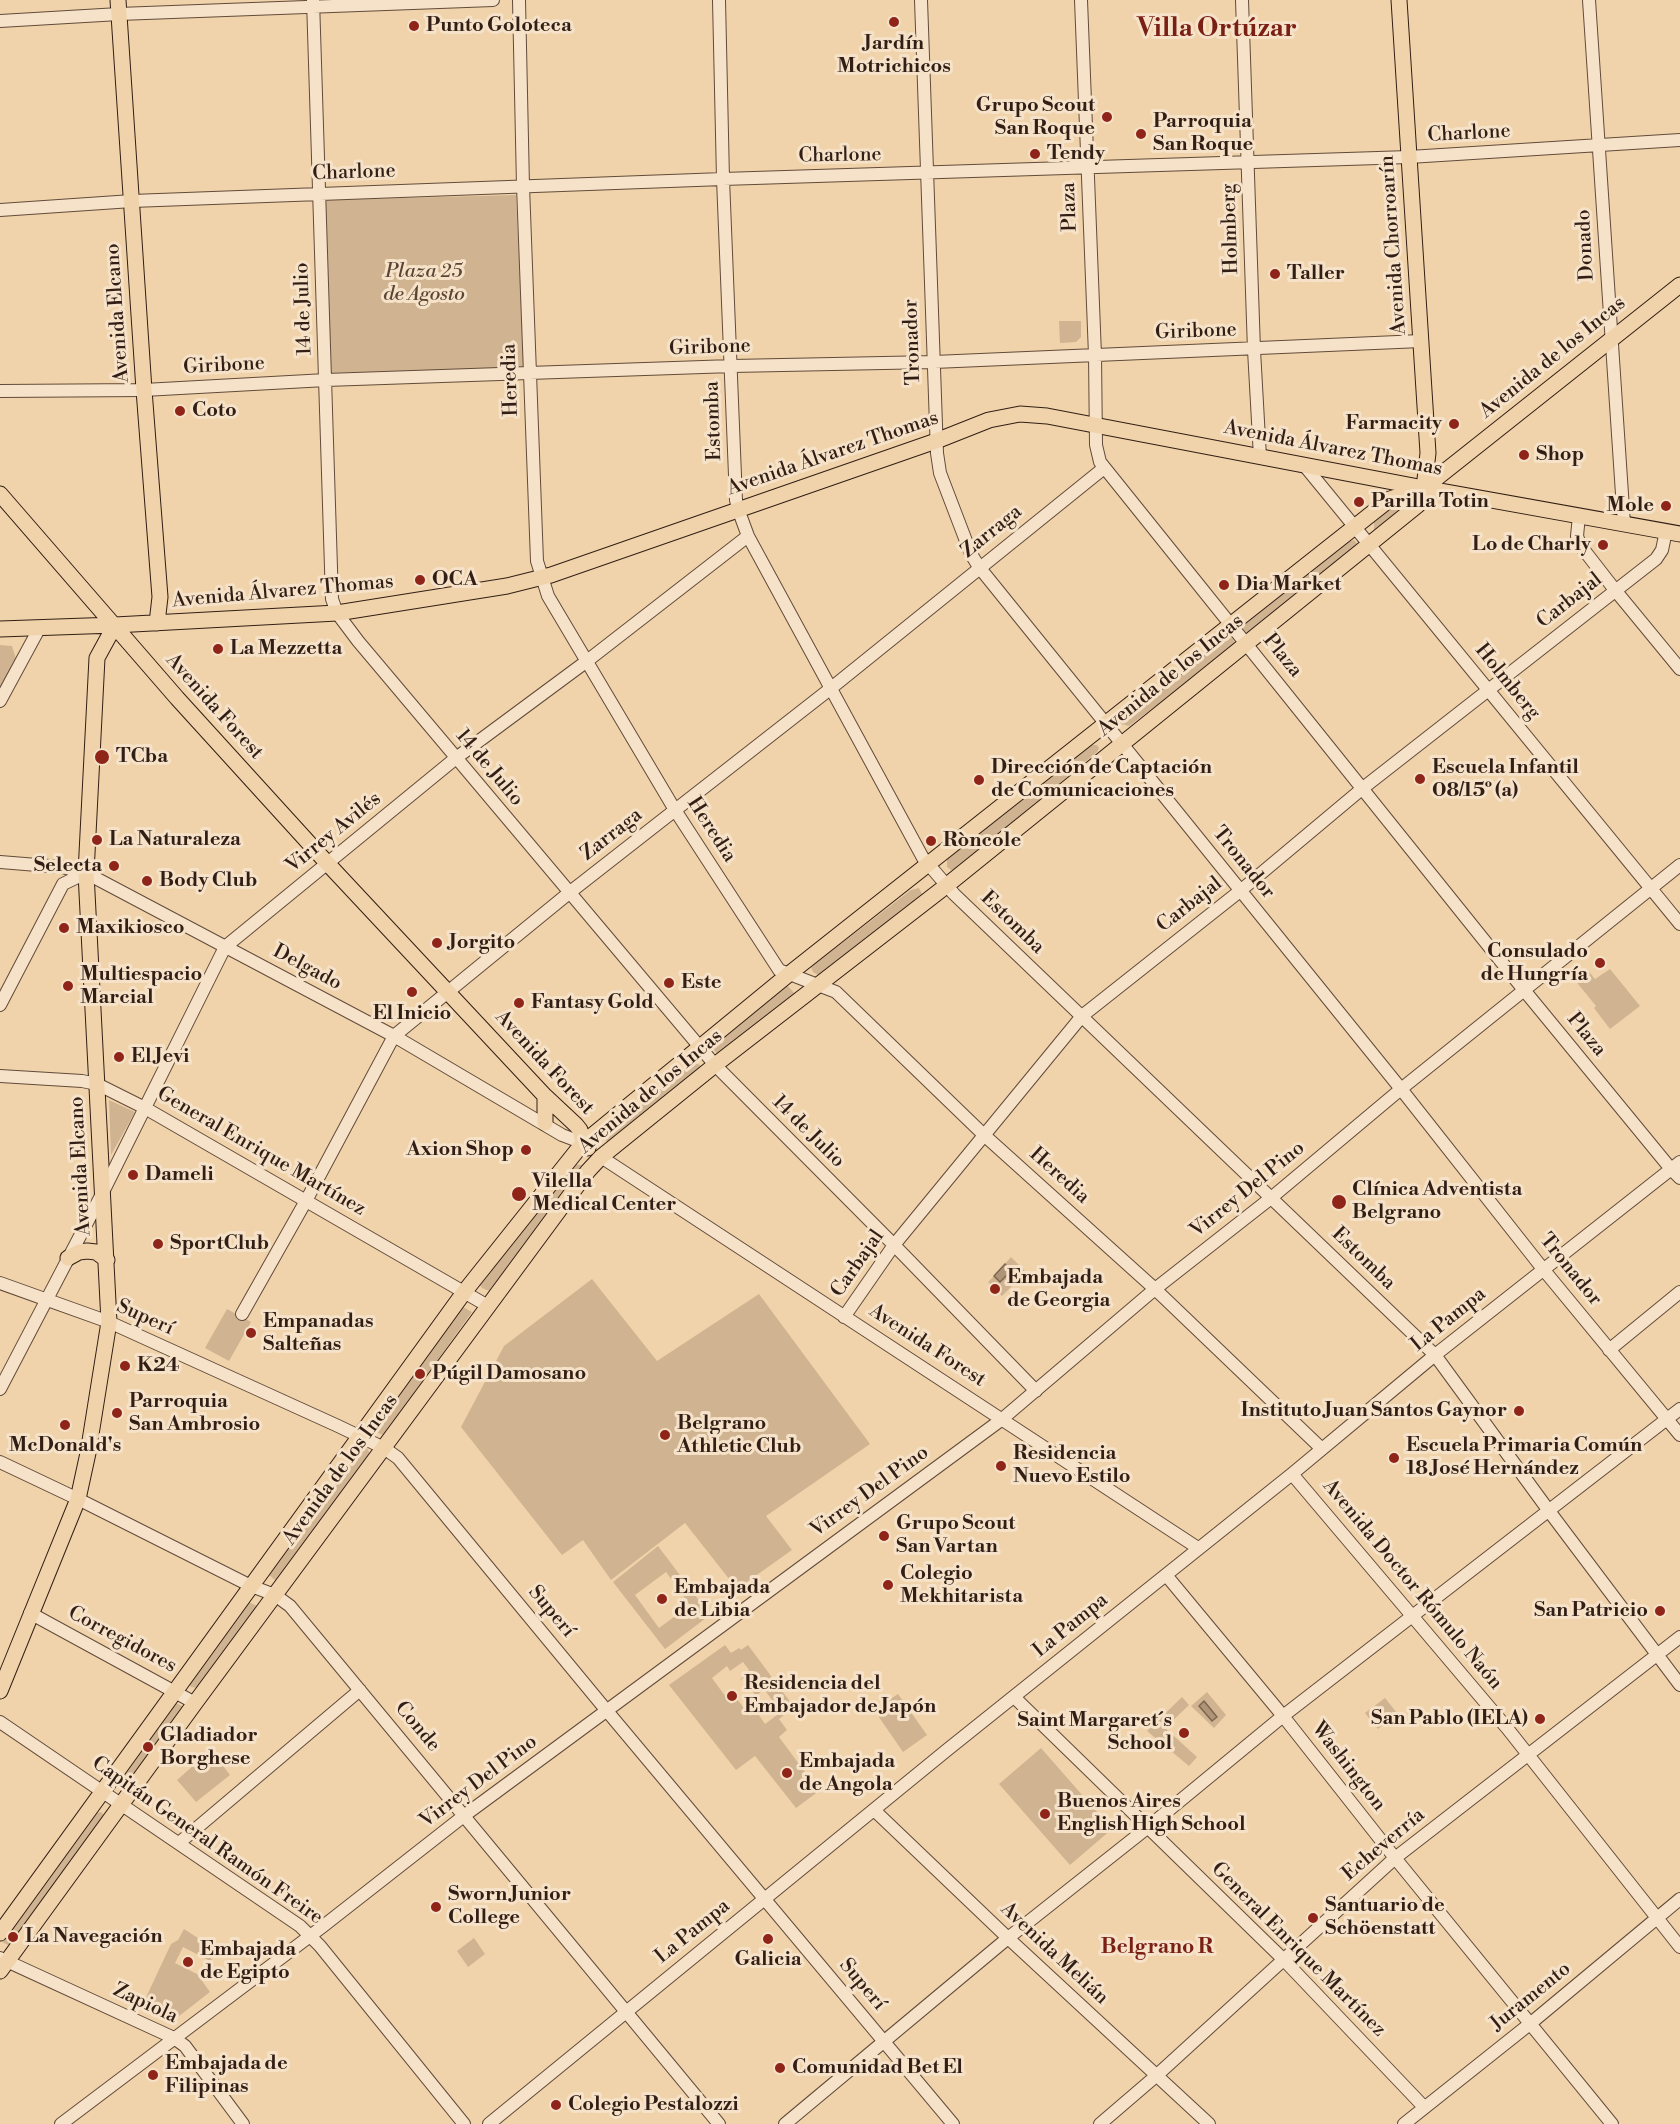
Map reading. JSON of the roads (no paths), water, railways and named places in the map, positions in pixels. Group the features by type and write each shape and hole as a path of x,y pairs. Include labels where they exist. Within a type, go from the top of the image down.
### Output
{"main road":[{"name":"Avenida Chorroarín","path":"1399,0 1428,453 1424,488"},
{"name":"Avenida Elcano","path":"119,7 160,597 157,623"},
{"name":"Avenida de los Incas","path":"0,1933 465,1291 583,1143 789,974 1390,499 1424,488 1680,285"},
{"name":"Avenida Álvarez Thomas","path":"0,629 114,626 337,613 507,586 541,578 936,441 989,420 1020,414 1047,416 1673,533"},
{"name":"Avenida de los Incas","path":"2,1963 122,1806 195,1703 588,1171 715,1065 946,886 1122,742 1370,545 1418,505 1424,488"},
{"name":"Avenida Forest","path":"0,494 177,698 328,864 545,1096 576,1125 580,1130 583,1143 602,1157"},
{"name":"Avenida Elcano","path":"0,1691 78,1499 109,1322 86,873 97,658 114,626"},
{"path":"544,1123 545,1096"},
{"path":"68,1258 79,1252 87,1251 96,1252 107,1260"}],"street":[{"path":"0,21 119,7 493,0"},
{"name":"Heredia","path":"519,0 523,186 537,561 548,596 675,810 779,970 836,992 984,1135 1155,1289 1322,1449"},
{"name":"Estomba","path":"719,0 723,179 738,509 748,536 928,866 946,886 1436,1355 1549,1511 1680,1685"},
{"name":"Tronador","path":"921,0 936,441 940,472 971,554 979,567 1401,1089 1543,1269 1680,1435"},
{"name":"Plaza","path":"1081,0 1095,355 1095,425 1097,454 1104,468 1524,990 1677,1170"},
{"name":"Holmberg","path":"1242,0 1254,350 1260,456"},
{"name":"Donado","path":"1589,0 1624,524"},
{"name":"14 de Julio","path":"314,3 332,599 337,613 358,641 715,1065 1036,1391"},
{"name":"Charlone","path":"0,210 132,201 523,186 1410,157 1680,140"},
{"name":"Giribone","path":"0,391 144,390 326,380 732,366 934,362 1421,341"},
{"name":"Holmberg","path":"1304,465 1680,924"},
{"name":"Zarraga","path":"242,1314 307,1199 394,1036 569,893 830,689 1104,468"},
{"path":"1579,516 1577,536 1580,545 1680,669"},
{"name":"Carbajal","path":"844,1317 894,1245 1082,1016 1240,891 1363,788 1656,559 1673,533"},
{"name":"Virrey Avilés","path":"0,1389 103,1192 225,947 456,758 587,661 748,536"},
{"path":"0,701 40,627"},
{"name":"Delgado","path":"0,862 62,867 86,873 394,1036 544,1123 562,1136 583,1143"},
{"name":"Virrey Del Pino","path":"61,2124 465,1815 1000,1420 1155,1289 1271,1198 1401,1089 1680,865"},
{"path":"0,1005 63,884 86,873"},
{"name":"General Enrique Martínez","path":"0,1076 97,1084 145,1108 307,1199 488,1306"},
{"name":"Avenida Forest","path":"602,1157 1198,1548"},
{"name":"La Pampa","path":"489,2124 1543,1269 1677,1170"},
{"name":"Superí","path":"0,1283 109,1322 361,1437 398,1458 953,2124"},
{"path":"1609,1350 1680,1292"},
{"path":"785,2124 1008,1938 1283,1716 1680,1409"},
{"name":"Conde","path":"0,1462 251,1586 275,1595 290,1606 719,2124"},
{"name":"Avenida Doctor Rómulo Naón","path":"1292,1474 1413,1615 1528,1755 1680,1947"},
{"name":"Washington","path":"1166,1575 1283,1716 1395,1858 1612,2124"},
{"name":"Corregidores","path":"30,1614 195,1703"},
{"name":"Echeverría","path":"1100,2124 1156,2076 1395,1858 1680,1637"},
{"path":"179,1843 360,1690"},
{"name":"General Enrique Martínez","path":"1014,1697 1283,1959 1424,2107"},
{"name":"Capitán General Ramón Freire","path":"0,1722 300,1926 310,1935 464,2124"},
{"name":"Avenida Melián","path":"874,1810 1209,2124"},
{"name":"Juramento","path":"1404,2124 1531,2023 1680,1899"},
{"name":"Zapiola","path":"2,1963 174,2038 185,2046 243,2124"}],"place":[{"name":"Jardín Motrichicos","path":"894,22"},
{"name":"Punto Goloteca","path":"414,26"},
{"name":"Grupo Scout San Roque","path":"1107,117"},
{"name":"Parroquia San Roque","path":"1141,134"},
{"name":"Tendy","path":"1035,154"},
{"name":"Taller","path":"1275,274"},
{"name":"Coto","path":"180,411"},
{"name":"Farmacity","path":"1454,424"},
{"name":"Shop","path":"1524,455"},
{"name":"Parilla Totin","path":"1359,502"},
{"name":"Mole","path":"1666,506"},
{"name":"Lo de Charly","path":"1603,545"},
{"name":"OCA","path":"420,580"},
{"name":"Dia Market","path":"1224,585"},
{"name":"La Mezzetta","path":"218,649"},
{"name":"TCba","path":"102,757"},
{"name":"Escuela Infantil 08/15º (a)","path":"1420,779"},
{"name":"Dirección de Captación de Comunicaciones","path":"979,780"},
{"name":"La Naturaleza","path":"97,840"},
{"name":"Ròncole","path":"931,841"},
{"name":"Selecta","path":"114,866"},
{"name":"Body Club","path":"147,881"},
{"name":"Maxikiosco","path":"64,928"},
{"name":"Jorgito","path":"437,943"},
{"name":"Consulado de Hungría","path":"1600,963"},
{"name":"Este","path":"669,983"},
{"name":"Multiespacio Marcial","path":"68,986"},
{"name":"El Inicio","path":"412,992"},
{"name":"Fantasy Gold","path":"519,1003"},
{"name":"El Jevi","path":"119,1057"},
{"name":"Axion Shop","path":"526,1150"},
{"name":"Dameli","path":"133,1175"},
{"name":"Vilella Medical Center","path":"519,1194"},
{"name":"Clínica Adventista Belgrano","path":"1339,1202"},
{"name":"SportClub","path":"158,1244"},
{"name":"Embajada de Georgia","path":"995,1289"},
{"name":"Empanadas Salteñas","path":"251,1333"},
{"name":"K24","path":"125,1366"},
{"name":"Púgil Damosano","path":"420,1374"},
{"name":"Instituto Juan Santos Gaynor","path":"1519,1411"},
{"name":"Parroquia San Ambrosio","path":"117,1413"},
{"name":"McDonald's","path":"65,1425"},
{"name":"Belgrano Athletic Club","path":"665,1435"},
{"name":"Escuela Primaria Común 18 José Hernández","path":"1394,1458"},
{"name":"Residencia Nuevo Estilo","path":"1001,1466"},
{"name":"Grupo Scout San Vartan","path":"884,1536"},
{"name":"Colegio Mekhitarista","path":"888,1585"},
{"name":"Embajada de Libia","path":"662,1599"},
{"name":"San Patricio","path":"1660,1611"},
{"name":"Residencia del Embajador de Japón","path":"732,1696"},
{"name":"San Pablo (IELA)","path":"1540,1719"},
{"name":"Saint Margaret´s School","path":"1184,1733"},
{"name":"Gladiador Borghese","path":"148,1747"},
{"name":"Embajada de Angola","path":"787,1773"},
{"name":"Buenos Aires English High School","path":"1045,1814"},
{"name":"Sworn Junior College","path":"436,1907"},
{"name":"Santuario de Schöenstatt","path":"1313,1918"},
{"name":"La Navegación","path":"13,1937"},
{"name":"Galicia","path":"768,1939"},
{"name":"Embajada de Egipto","path":"188,1962"},
{"name":"Comunidad Bet El","path":"780,2068"},
{"name":"Embajada de Filipinas","path":"153,2075"},
{"name":"Colegio Pestalozzi","path":"556,2105"}],"district":[{"name":"Villa Ortúzar","path":"1217,30"},
{"name":"Belgrano R","path":"1157,1948"}],"park label":[{"name":"Plaza 25 de Agosto","path":"424,284"}]}
